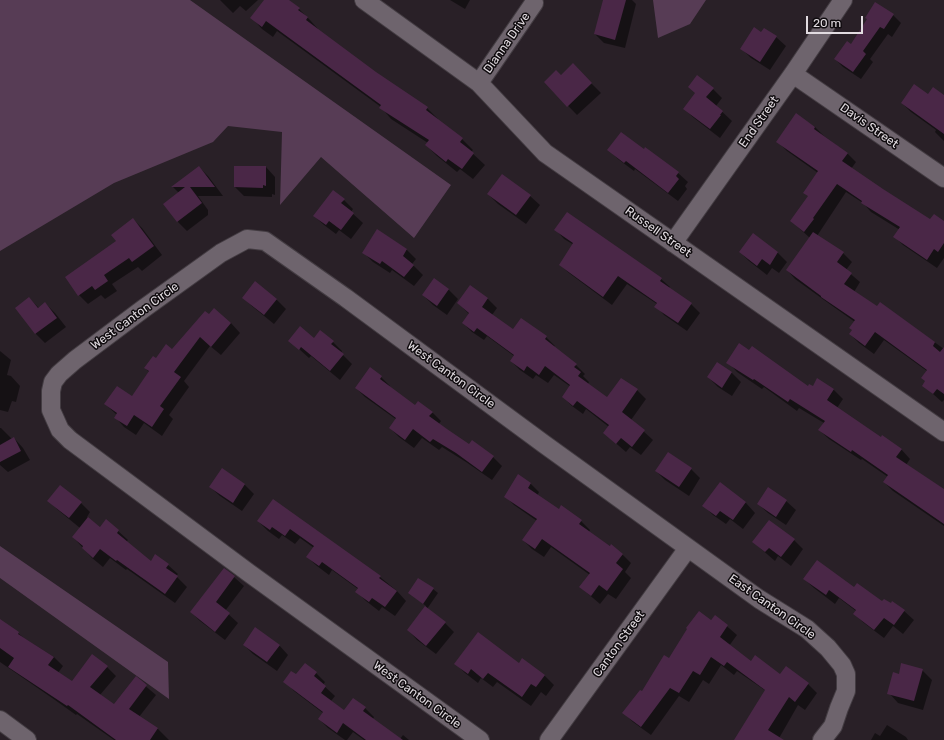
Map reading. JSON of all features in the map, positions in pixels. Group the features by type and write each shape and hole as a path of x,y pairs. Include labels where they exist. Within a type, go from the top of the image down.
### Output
{"street":[{"name":"Russell Street","path":"364,0 479,83 545,153 944,432"},
{"name":"End Street","path":"673,243 793,74 843,0"},
{"name":"Dianna Drive","path":"479,83 534,2"},
{"name":"Davis Street","path":"793,74 944,178"},
{"name":"West Canton Circle","path":"480,740 249,574 70,440 60,430 51,410 51,391 53,382 59,374 143,309 221,253 247,239 266,241 688,548"},
{"name":"Canton Street","path":"549,740 688,548"},
{"name":"East Canton Circle","path":"688,548 759,599 807,629 828,648 842,665 846,674 846,691 833,726 822,740"},
{"path":"0,720 27,740"}],"shaded area":[{"path":"0,0 190,0 451,185 414,238 321,157 280,205 282,132 228,126 213,142 114,183 0,251"},
{"path":"653,0 706,0 690,24 658,38"},
{"path":"0,546 168,662 169,699 0,578"}],"building":[{"path":"264,0 289,0 300,8 298,10 308,17 306,20 376,72 428,107 426,110 463,138 460,142 474,153 462,169 448,159 446,162 425,145 429,140 379,108 381,105 266,21 262,27 250,18"},
{"path":"603,0 626,0 615,40 594,34"},
{"path":"875,2 894,14 884,29 880,27 863,51 866,54 853,72 834,59 847,41 851,44 867,19 865,18"},
{"path":"754,27 761,32 764,28 777,36 760,62 740,49"},
{"path":"573,63 592,83 567,107 544,82 556,70 561,75"},
{"path":"697,75 714,88 706,97 723,111 710,129 683,109 695,93 688,87"},
{"path":"914,84 928,94 933,87 944,95 944,134 901,103"},
{"path":"796,113 815,127 814,129 848,153 842,161 930,219 934,214 944,221 944,243 938,252 934,249 927,260 893,237 900,227 861,203 862,201 837,184 804,232 790,221 808,196 803,193 818,171 776,142"},
{"path":"621,132 644,149 645,147 679,172 676,176 679,179 668,193 626,161 624,163 607,150"},
{"path":"199,166 215,187 190,187 202,203 177,222 163,204 185,187 171,187"},
{"path":"234,166 266,166 266,186 263,185 263,188 234,187"},
{"path":"502,174 531,195 516,215 487,194"},
{"path":"333,190 345,199 341,203 354,213 341,230 329,221 326,225 313,216"},
{"path":"567,212 662,278 660,281 692,303 678,323 654,307 657,303 618,276 603,297 559,265 573,243 554,230"},
{"path":"133,218 154,246 132,262 129,258 104,275 108,281 95,290 92,286 78,296 65,277 116,241 111,235"},
{"path":"377,229 407,249 403,256 414,265 404,277 382,261 380,264 362,253"},
{"path":"813,232 844,252 837,262 852,273 844,284 877,306 880,302 935,342 933,346 940,352 944,347 944,394 937,389 933,394 922,386 925,381 921,378 927,370 875,332 865,346 849,334 852,330 849,328 855,320 821,297 786,270"},
{"path":"753,233 778,252 770,265 762,259 757,266 739,252"},
{"path":"434,278 449,289 437,306 422,295"},
{"path":"255,281 277,299 264,315 242,298"},
{"path":"470,285 488,298 482,307 513,329 521,318 547,336 545,339 577,364 574,367 581,372 578,376 607,397 621,378 638,389 622,412 645,430 632,447 621,438 616,444 603,433 609,425 577,401 573,406 562,397 570,385 545,366 539,375 527,366 524,371 510,361 514,355 477,328 474,332 462,323 469,313 457,303"},
{"path":"29,297 38,308 45,302 57,318 35,334 15,308"},
{"path":"214,308 231,323 211,347 200,337 174,372 181,377 160,406 164,409 152,427 134,415 127,426 114,418 117,413 104,404 117,386 132,396 149,371 144,368 153,356 156,358 166,344 172,349 205,311 209,314"},
{"path":"300,326 314,338 320,330 334,341 331,344 344,354 330,371 301,347 299,350 288,341"},
{"path":"739,343 749,350 752,346 808,386 809,384 813,386 817,378 834,389 827,400 881,437 882,435 902,449 896,457 944,489 944,524 883,482 888,475 852,450 851,452 818,430 825,421 790,399 788,402 754,379 753,380 726,363"},
{"path":"717,362 732,372 722,388 707,377"},
{"path":"370,367 382,376 380,379 415,405 418,401 433,412 429,416 447,429 469,444 472,440 494,456 482,472 456,453 433,439 430,442 413,429 405,440 389,428 396,418 355,388"},
{"path":"14,437 21,451 0,462 0,445"},
{"path":"668,452 692,468 679,487 655,471"},
{"path":"222,468 245,484 233,503 209,487"},
{"path":"518,474 531,483 528,488 559,509 561,505 582,520 579,524 610,546 611,544 623,554 616,563 623,569 607,591 599,585 591,596 579,587 590,573 542,539 535,549 522,540 537,519 504,497"},
{"path":"720,482 746,502 733,520 720,511 716,516 702,506"},
{"path":"60,485 82,502 69,518 47,501"},
{"path":"768,487 787,500 776,517 757,504"},
{"path":"273,499 381,576 379,578 397,591 385,607 372,598 369,602 355,592 358,588 322,562 319,566 306,557 314,546 290,529 285,536 272,527 270,530 257,521"},
{"path":"88,517 100,527 106,519 119,530 117,533 151,561 155,554 169,564 166,568 178,576 165,594 100,549 93,558 82,548 83,546 72,537"},
{"path":"769,520 795,539 781,557 769,548 765,552 752,542"},
{"path":"817,560 854,587 857,583 882,601 884,599 891,603 892,601 905,610 894,625 884,618 874,630 853,614 856,610 829,590 826,595 803,579"},
{"path":"224,568 235,576 216,602 230,613 215,632 190,612"},
{"path":"418,578 434,588 423,604 408,593"},
{"path":"425,606 446,622 426,646 407,630"},
{"path":"699,611 711,620 715,615 728,625 720,637 751,661 755,655 780,674 786,666 809,683 795,702 789,697 768,730 784,740 734,740 765,690 727,662 724,666 711,657 700,675 693,671 679,693 670,688 641,727 622,713 640,690 642,691 664,655 669,658 687,629 686,628"},
{"path":"0,619 19,632 18,634 54,657 48,665 72,681 92,654 108,666 90,687 114,704 136,676 147,685 129,709 158,728 150,740 116,740 68,705 67,706 8,667 14,658 0,648"},
{"path":"255,627 280,645 267,662 243,645"},
{"path":"478,632 519,663 522,658 545,675 536,687 531,684 522,697 488,673 483,679 471,669 468,674 454,664"},
{"path":"305,663 317,672 314,676 326,686 321,693 344,710 353,698 366,707 363,711 403,740 366,740 343,723 337,733 318,719 323,712 283,682 291,671 296,674"},
{"path":"901,663 923,669 914,701 887,694 893,672 899,674"}]}
